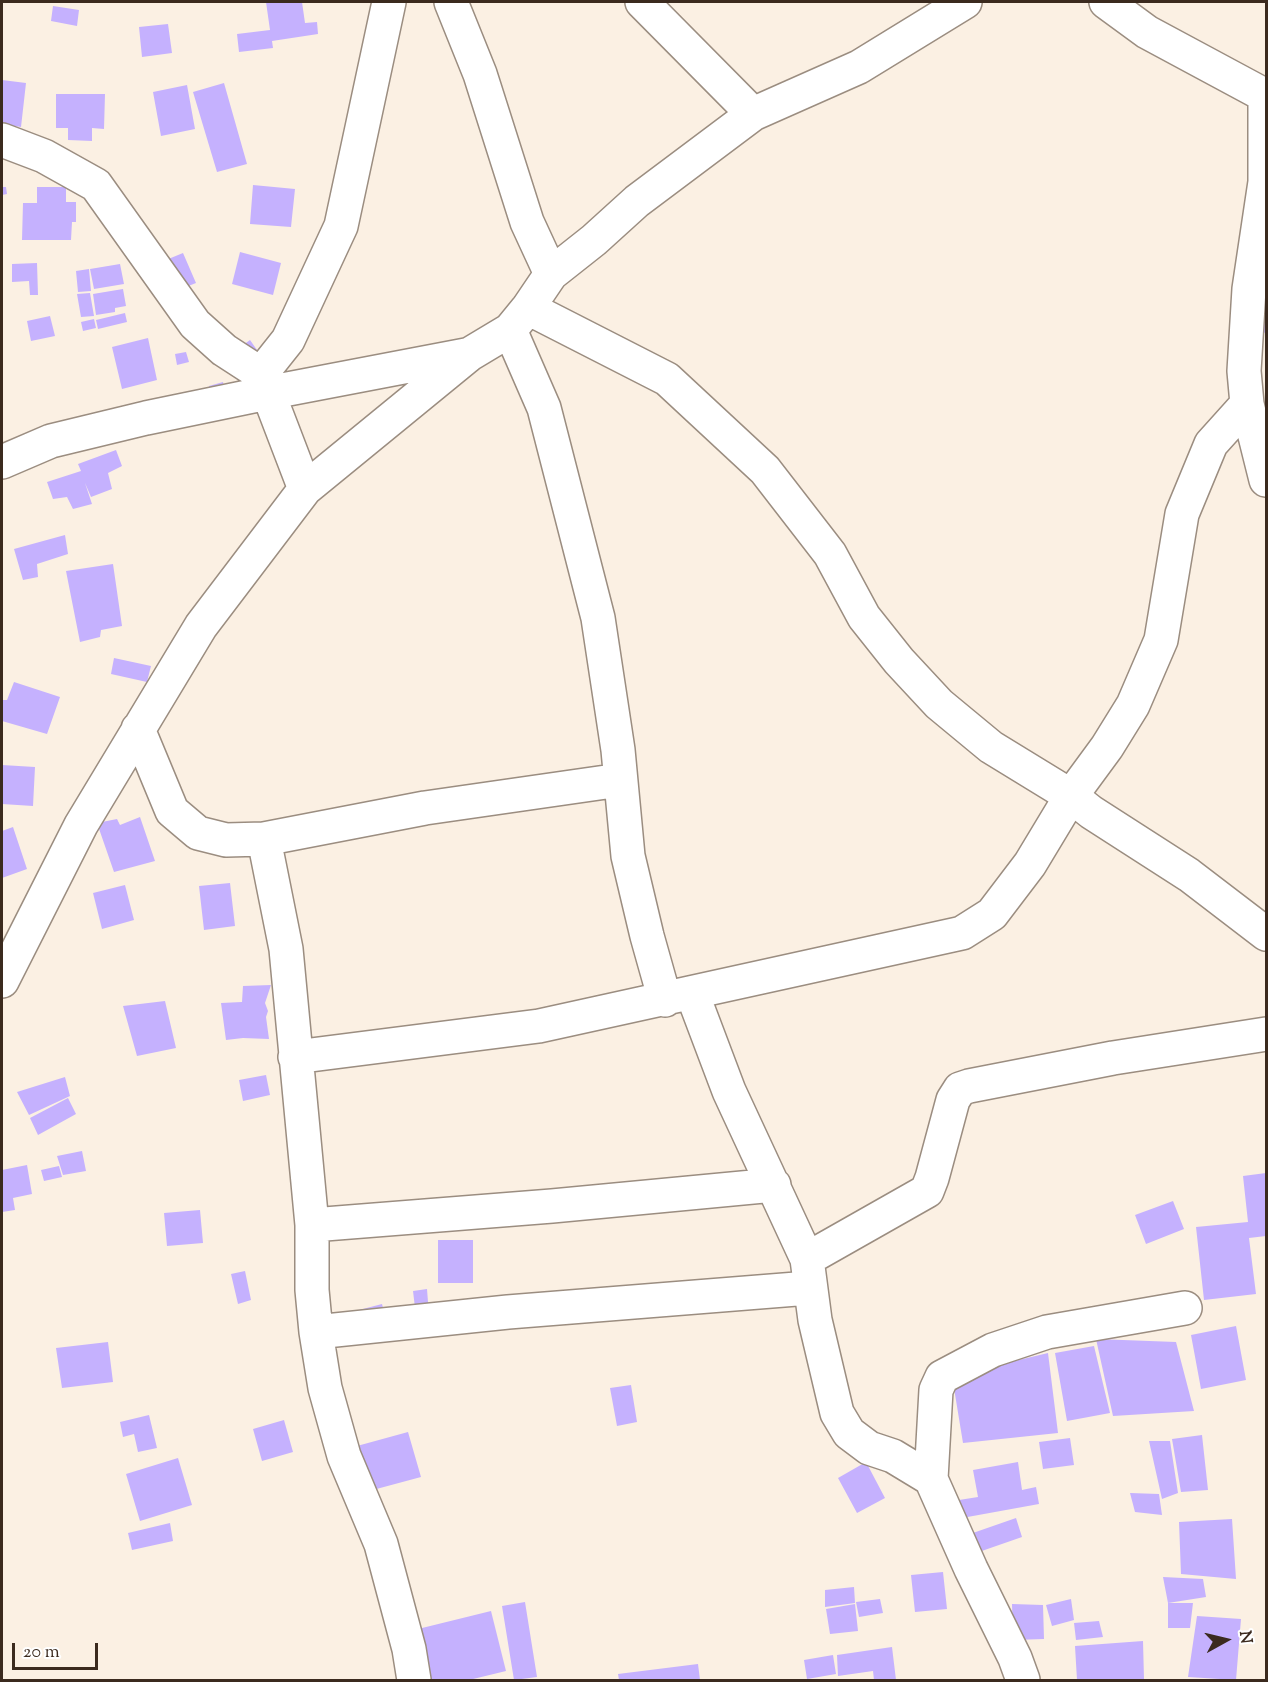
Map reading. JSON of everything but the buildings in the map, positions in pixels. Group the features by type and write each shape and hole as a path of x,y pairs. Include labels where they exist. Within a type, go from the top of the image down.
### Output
{"street":[{"path":"264,383 288,340 341,226 389,2"},
{"path":"451,2 480,74 527,222 551,274"},
{"path":"642,2 753,114"},
{"path":"2,981 81,825 201,626 305,489 470,354 519,319 551,274 594,240 637,201 753,114 859,67 965,2"},
{"path":"1106,2 1147,32 1266,96 1265,182 1249,289 1244,371 1247,404 1266,480"},
{"path":"2,140 44,156 96,185 195,324 264,383 305,489"},
{"path":"519,319 598,618 618,750 628,856 647,936 729,1091 774,1185 808,1274 837,1413 849,1434 869,1448 893,1456 931,1479"},
{"path":"519,319 667,379 765,470 830,554 864,617 899,661 939,704 992,747 1071,796 1091,812 1189,875 1266,934"},
{"path":"2,462 51,441 264,383 470,354"},
{"path":"295,1057 539,1026 962,933 992,914 1030,864 1071,796 1107,747 1133,705 1161,640 1182,514 1210,444 1247,404"},
{"path":"138,729 172,810 198,833 226,840 264,839 425,808 620,780"},
{"path":"264,839 286,949 312,1225 312,1290 316,1332 328,1400 344,1456 381,1544 409,1649 414,1680"},
{"path":"316,1332 508,1312 808,1274 927,1191 953,1100 960,1089 1113,1058 1266,1034"},
{"path":"312,1225 774,1185"},
{"path":"1023,1680 1015,1658 971,1569 931,1479 936,1390 942,1377 993,1350 1047,1332 1185,1308"}]}
